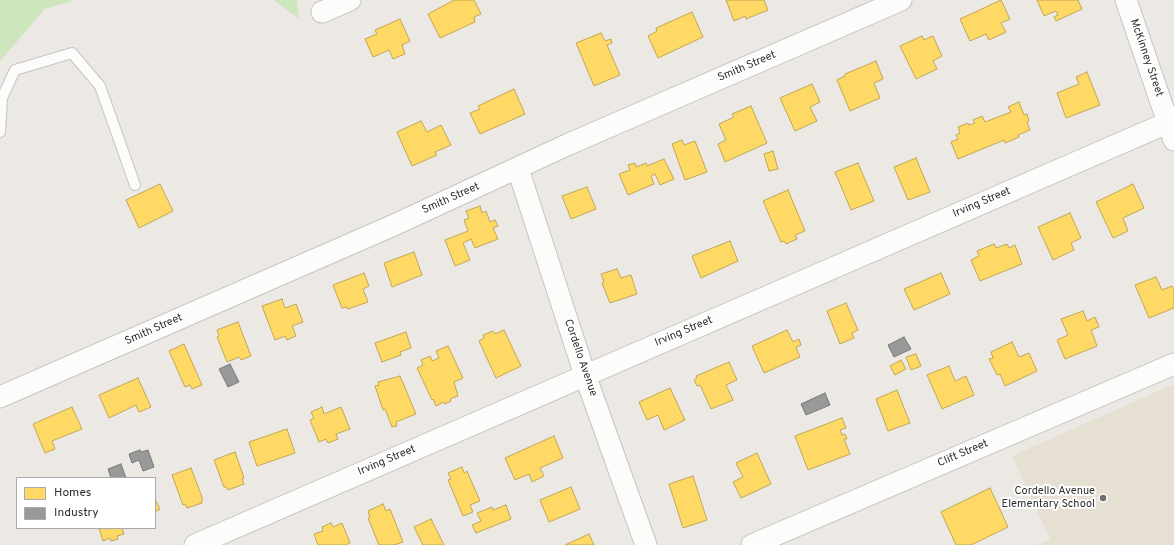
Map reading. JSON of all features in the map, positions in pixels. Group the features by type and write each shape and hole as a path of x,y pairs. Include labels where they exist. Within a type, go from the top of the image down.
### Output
{"street":[{"path":"322,12 350,0"},
{"name":"Smith Street","path":"0,397 518,169 568,144 901,0"},
{"name":"McKinney Street","path":"1126,0 1172,127"},
{"name":"Irving Street","path":"195,545 585,375 1172,127"},
{"name":"Cordello Avenue","path":"518,169 585,375 646,545"},
{"name":"Clift Street","path":"752,545 1174,364"}],"lane":[{"path":"0,132 2,98 16,70 72,53 100,86 136,185"}],"shaded area":[{"name":"Cordello Avenue Elementary School","path":"1174,384 1174,545 1037,545 1050,539 1012,456"}],"green space":[{"path":"0,0 75,0 45,9 0,61"},
{"path":"274,0 297,0 299,19"}],"building: Homes":[{"path":"454,0 474,0 481,14 474,17 475,22 440,38 428,14"},
{"path":"726,0 764,0 768,10 746,19 745,16 734,21"},
{"path":"1001,0 1010,19 1001,23 1006,32 989,40 986,34 970,41 960,19"},
{"path":"1037,0 1078,0 1082,9 1056,21 1054,17 1058,15 1056,11 1044,16"},
{"path":"692,12 703,37 658,58 648,36 657,31 656,28"},
{"path":"400,19 410,41 402,45 405,54 393,59 389,50 373,57 365,39 377,34 375,30"},
{"path":"601,33 605,41 611,39 612,43 607,45 620,75 594,86 576,43"},
{"path":"922,36 924,40 933,36 942,56 933,61 937,69 916,79 900,46"},
{"path":"876,61 883,79 874,83 880,98 850,111 837,80 845,76 845,74"},
{"path":"1087,72 1100,105 1066,118 1057,93 1079,84 1076,77"},
{"path":"812,84 820,102 810,107 817,121 795,131 780,98"},
{"path":"514,89 525,114 480,134 470,113 480,109 478,106"},
{"path":"1019,102 1024,115 1027,114 1029,121 1027,122 1030,130 1005,143 1004,140 958,159 951,142 958,139 956,135 960,133 958,127 968,123 969,125 975,123 973,120 982,116 985,122 1011,112 1008,107"},
{"path":"751,106 767,143 725,162 718,144 726,140 719,124 734,117 732,114"},
{"path":"421,121 427,132 441,125 451,145 435,152 437,155 412,166 397,132"},
{"path":"682,140 684,145 695,141 707,172 685,180 672,144"},
{"path":"773,151 778,169 769,171 764,154"},
{"path":"916,158 930,192 908,200 894,167"},
{"path":"664,159 674,179 660,185 655,174 651,176 654,184 628,195 619,174 630,170 628,165 635,163 636,167 646,163 647,166"},
{"path":"858,163 874,201 851,210 835,172"},
{"path":"160,184 173,211 139,228 126,200"},
{"path":"1133,184 1144,208 1123,218 1128,231 1113,238 1096,202"},
{"path":"587,187 596,209 571,219 562,196"},
{"path":"788,190 805,231 795,235 797,239 786,244 784,241 781,242 763,201"},
{"path":"480,206 482,213 486,211 490,222 495,220 498,226 493,228 498,239 475,248 471,239 463,243 470,260 455,266 445,240 468,231 464,220 469,218 466,211"},
{"path":"1070,213 1081,238 1071,243 1074,250 1053,260 1038,227"},
{"path":"730,241 738,261 701,278 692,256"},
{"path":"994,244 996,248 1007,244 1009,248 1015,245 1022,264 980,281 971,260 979,256 977,251"},
{"path":"414,252 422,275 392,287 384,263"},
{"path":"617,269 621,278 631,275 637,294 610,303 602,283 604,282 601,274"},
{"path":"364,273 369,286 363,289 368,302 348,309 347,307 342,308 333,285"},
{"path":"941,273 950,294 914,310 904,289"},
{"path":"1156,277 1162,290 1172,286 1174,290 1174,308 1149,318 1135,285"},
{"path":"282,299 285,308 296,304 303,322 292,326 296,336 287,340 285,336 275,340 262,306"},
{"path":"846,303 858,330 852,333 854,338 840,344 827,311"},
{"path":"1083,311 1087,321 1095,317 1099,327 1091,330 1097,346 1065,359 1057,340 1068,335 1061,319"},
{"path":"238,322 251,356 241,360 239,357 227,362 217,337 219,336 217,330"},
{"path":"504,330 521,366 496,378 479,341 484,338 483,335 493,331 495,334"},
{"path":"787,330 793,342 799,339 801,345 796,347 800,357 764,373 752,346"},
{"path":"406,332 411,348 400,352 401,355 382,362 375,343"},
{"path":"1012,342 1019,357 1029,353 1037,371 1005,386 1000,374 997,375 989,359 993,358 991,352"},
{"path":"184,344 202,385 192,389 190,385 185,387 169,351"},
{"path":"448,346 463,378 454,382 458,396 450,399 451,401 445,404 444,402 436,406 417,368 423,365 421,360 430,356 432,361 439,358 436,351"},
{"path":"916,354 921,366 911,370 906,357"},
{"path":"901,360 906,369 895,375 890,366"},
{"path":"729,362 737,380 726,385 733,400 711,409 700,385 697,386 694,380 697,378 696,376"},
{"path":"949,366 955,381 966,376 974,395 942,409 927,375"},
{"path":"400,376 416,414 396,422 397,426 392,427 385,409 383,410 375,386 379,385 378,382"},
{"path":"138,378 151,407 139,412 136,405 109,418 99,395"},
{"path":"670,388 685,420 664,430 658,415 647,420 639,402"},
{"path":"897,390 910,423 888,431 876,399"},
{"path":"72,407 82,429 52,441 55,449 45,453 33,424"},
{"path":"322,407 324,414 341,407 350,429 336,434 338,439 328,443 326,439 319,442 310,420 314,418 311,412"},
{"path":"842,418 846,428 840,430 842,435 845,434 847,439 844,439 850,454 808,470 795,436"},
{"path":"287,429 295,453 257,466 249,442"},
{"path":"554,436 563,458 540,468 544,476 532,482 529,474 515,480 505,458"},
{"path":"235,452 244,478 242,479 244,484 228,490 224,487 214,460"},
{"path":"757,453 771,484 741,498 733,482 743,477 736,463"},
{"path":"462,467 464,473 467,471 480,501 470,505 473,512 463,516 448,480 451,479 448,473"},
{"path":"191,468 202,497 202,503 187,508 185,504 183,505 172,475"},
{"path":"693,476 707,520 683,528 669,484"},
{"path":"571,487 580,509 549,522 540,500"},
{"path":"990,488 1008,527 971,545 956,545 941,512"},
{"path":"156,501 160,509 156,511"},
{"path":"383,504 386,511 390,509 403,542 394,545 379,545 368,518 370,517 368,511"},
{"path":"506,505 511,519 476,533 472,525 481,521 477,513 492,507 493,510"},
{"path":"431,519 444,545 423,545 414,527"},
{"path":"331,523 333,527 342,523 350,543 346,545 318,545 314,534 323,531 322,527"},
{"path":"99,529 122,529 124,534 117,536 118,539 111,541 110,538 103,541"},
{"path":"589,534 594,545 565,545"}],"building: Industry":[{"path":"904,337 911,349 894,357 888,345"},
{"path":"230,364 239,382 228,387 219,369"},
{"path":"825,393 830,405 806,415 801,404"},
{"path":"140,450 141,452 148,450 154,467 143,471 139,460 132,463 129,454"},
{"path":"121,464 126,477 111,477 108,469"}],"place":[{"name":"Cordello Avenue Elementary School","path":"1103,498"}]}
